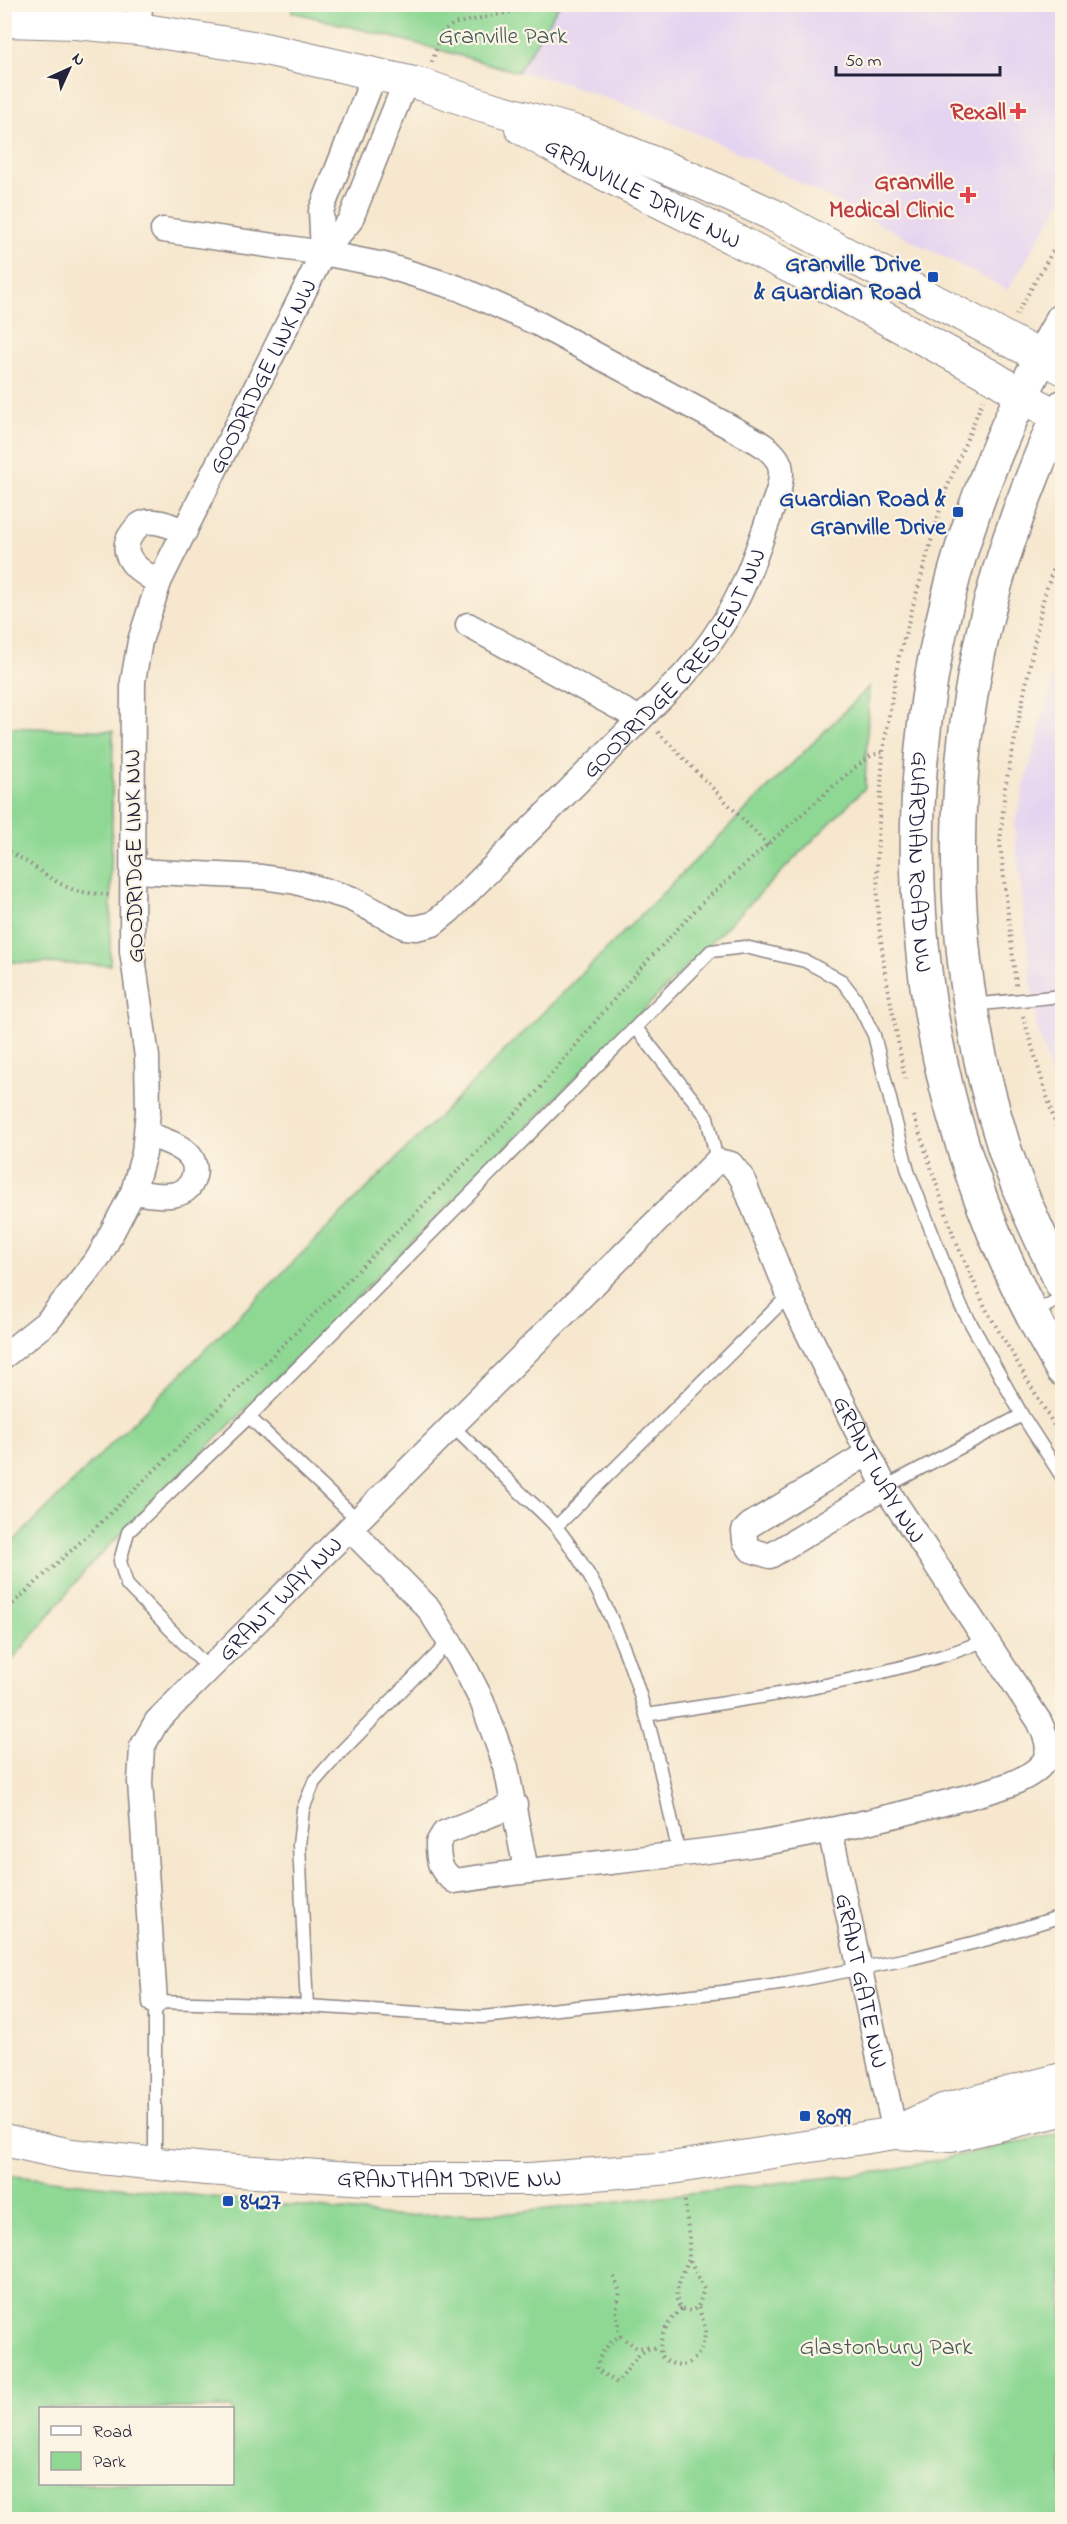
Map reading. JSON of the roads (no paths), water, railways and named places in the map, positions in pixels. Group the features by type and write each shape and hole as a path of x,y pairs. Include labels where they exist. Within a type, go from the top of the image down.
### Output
{"main road":[{"name":"GUARDIAN ROAD NW","path":"1062,320 1053,362 1024,395 1000,444 972,515 947,601 935,653 920,759 916,859 924,967 944,1078 958,1129 998,1245 1062,1369"},
{"name":"GUARDIAN ROAD NW","path":"1061,411 1006,548 986,618 969,696 960,778 958,835 960,933 980,1058 1005,1150 1020,1191 1062,1284"}],"street":[{"name":"GRANVILLE DRIVE NW","path":"4,21 76,23 140,17 415,83 481,105 584,134 691,177 825,241 1053,362"},
{"name":"GOODRIDGE LINK NW","path":"323,253 321,211 375,73"},
{"name":"GOODRIDGE LINK NW","path":"4,1356 48,1321 99,1257 133,1192 144,1153 147,1134 147,1057 133,965 133,681 140,641 159,582 323,253 350,221 415,83"},
{"name":"GRANVILLE DRIVE NW","path":"481,105 582,163 806,275 1024,395 1061,411"},
{"path":"163,231 323,253"},
{"name":"GOODRIDGE CRESCENT NW","path":"133,871 262,877 296,882 323,888 350,898 397,925 416,928 433,924 450,910 696,662 720,630 739,598 754,561 779,484 781,472 774,454 758,442 537,322 486,300 384,265 323,253"},
{"path":"159,582 144,574 130,560 126,551 131,534 143,523 150,521 185,531"},
{"path":"468,625 640,719"},
{"path":"133,1192 163,1196 178,1194 190,1185 194,1177 193,1161 188,1154 147,1134"},
{"name":"GRANT WAY NW","path":"155,2002 140,1782 142,1747 157,1721 717,1161 731,1164 742,1178 789,1295 885,1487 1045,1733 1047,1755 1043,1762 1025,1777 988,1791 911,1812 830,1830 679,1854 526,1870 455,1881 446,1875 440,1868 438,1843 444,1833 515,1805"},
{"path":"868,1453 750,1525 744,1531 746,1541 751,1550 770,1556 885,1487"},
{"name":"GRANT WAY NW","path":"355,1525 429,1609 450,1641 485,1709 506,1767 526,1870"},
{"name":"GRANT GATE NW","path":"830,1830 895,2133"},
{"name":"GRANTHAM DRIVE NW","path":"895,2133 943,2110 1062,2079"},
{"name":"GRANTHAM DRIVE NW","path":"4,2140 71,2155 206,2169 368,2180 530,2179 671,2168 895,2133 952,2136 1062,2110"}],"lane":[{"path":"210,1670 127,1585 120,1562 128,1532 249,1417 711,951 745,947 805,961 842,981 855,998 874,1035 908,1171 960,1304 1022,1415 1062,1477"},
{"path":"971,1005 1062,996"},
{"path":"636,1028 708,1117 717,1161"},
{"path":"556,1527 789,1295"},
{"path":"1032,1314 1062,1297"},
{"path":"885,1487 1022,1415"},
{"path":"249,1417 355,1525"},
{"path":"452,1426 556,1527 595,1586 615,1625 646,1715 656,1748 679,1854"},
{"path":"646,1715 798,1691 860,1678 960,1652 985,1640"},
{"path":"307,2006 300,1845 302,1817 308,1794 336,1757 450,1641"},
{"path":"155,2163 155,2002 307,2006 482,2017 722,1992 859,1969 977,1942 1062,1916"}],"place":[{"name":"Rexall","path":"1018,111"},
{"name":"Granville Medical Clinic","path":"968,195"},
{"name":"Granville Drive & Guardian Road","path":"933,277"},
{"name":"Guardian Road & Granville Drive","path":"958,512"},
{"name":"8099","path":"805,2116"},
{"name":"8427","path":"228,2201"}],"park label":[{"name":"Granville Park","path":"503,35"},
{"name":"Glastonbury Park","path":"886,2346"}]}
